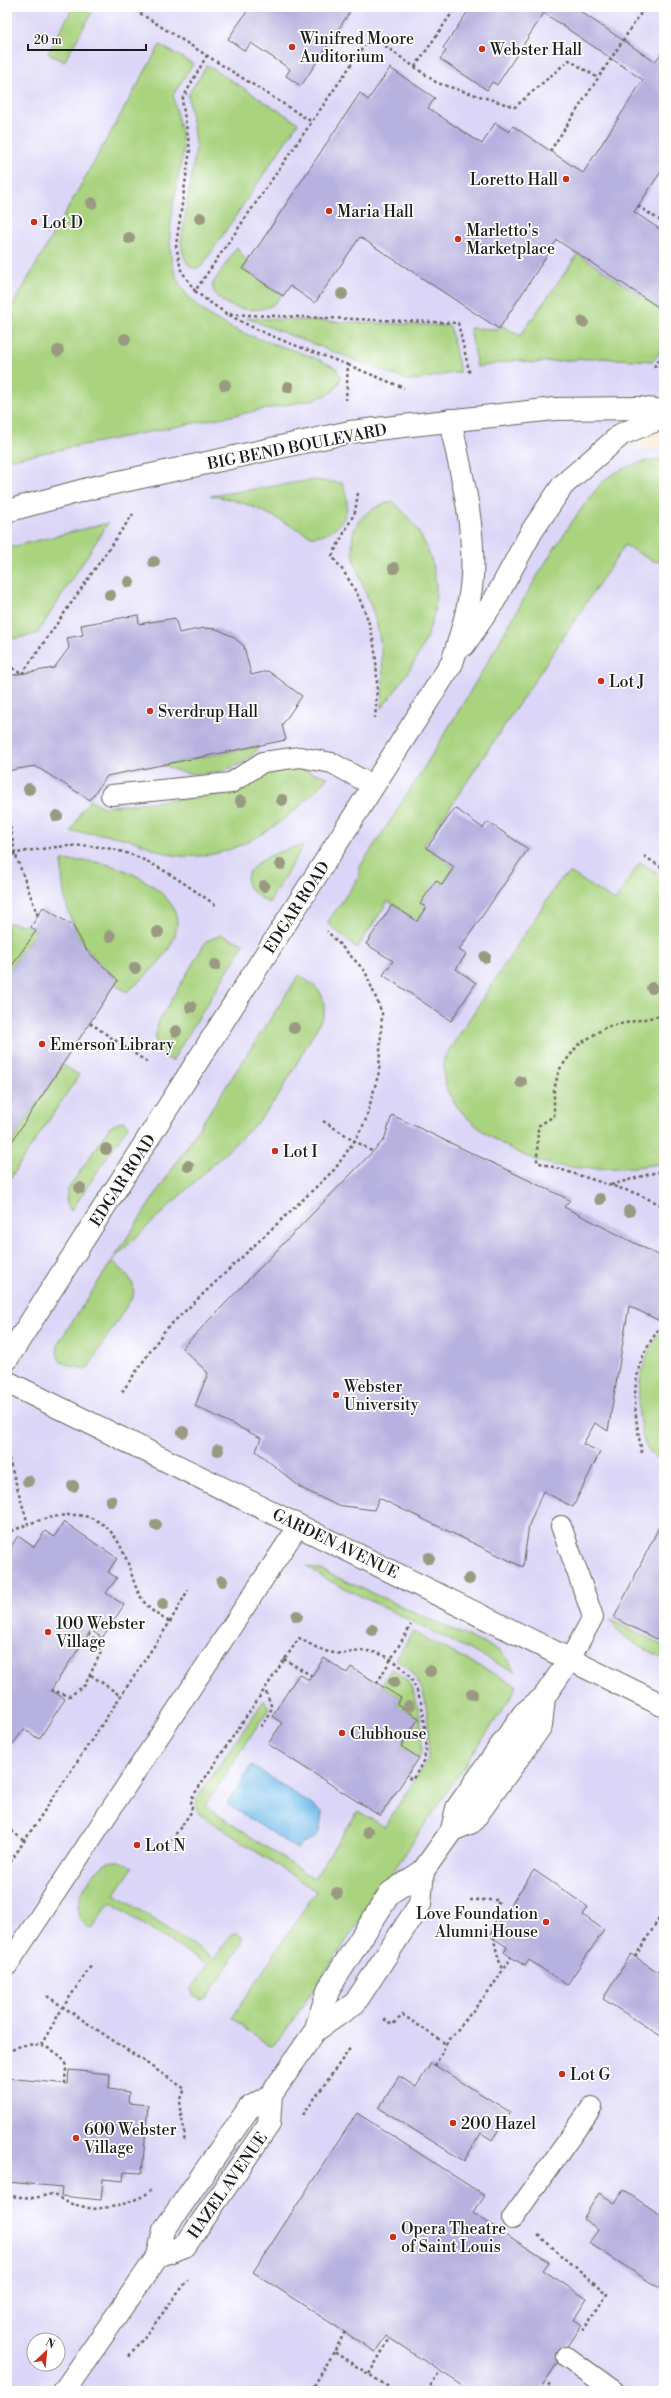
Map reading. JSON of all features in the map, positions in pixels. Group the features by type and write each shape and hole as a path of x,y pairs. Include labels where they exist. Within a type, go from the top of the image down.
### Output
{"street":[{"name":"BIG BEND BOULEVARD","path":"7,511 91,488 350,432 554,409 638,408 664,411"},
{"path":"452,663 494,601 532,531 563,485 622,434 664,417"},
{"name":"EDGAR ROAD","path":"7,1359 452,663 466,617 472,576 468,502 450,420"},
{"name":"GARDEN AVENUE","path":"7,1382 664,1706"},
{"name":"HAZEL AVENUE","path":"64,2391 158,2256 164,2230 249,2108 271,2095 315,2030 329,1988 390,1893 423,1871 452,1830 457,1808 524,1713 544,1697 570,1659"},
{"name":"HAZEL AVENUE","path":"315,2030 355,2003 420,1904 423,1871"}],"lane":[{"path":"111,796 231,783 263,762 300,757 332,763 373,786"},
{"path":"7,1966 299,1525"},
{"path":"561,1526 593,1617 570,1659"},
{"path":"512,2219 592,2107"},
{"path":"566,2357 614,2391"}],"path":[{"path":"130,7 312,122"},
{"path":"415,67 456,7"},
{"path":"550,150 645,7"},
{"path":"195,291 371,36 437,83 515,106 569,60 598,78"},
{"path":"207,55 182,100 190,150 176,245 181,270 195,291 224,314 242,324 404,388"},
{"path":"638,206 664,223"},
{"path":"224,314 458,323 470,375"},
{"path":"654,367 664,352"},
{"path":"346,400 348,366"},
{"path":"358,493 355,512 332,556 351,580 366,611 375,649 378,689 375,718"},
{"path":"7,665 22,674 133,514"},
{"path":"7,809 15,853 38,916"},
{"path":"7,857 15,853 64,846 100,846 124,851 154,863 217,906"},
{"path":"644,856 664,869"},
{"path":"122,1392 165,1330 335,1169 355,1140 365,1122 379,1072 382,1013 365,971 327,931"},
{"path":"664,1015 606,1027 578,1045 559,1070 554,1090 554,1116 538,1126 537,1162 611,1185 664,1206"},
{"path":"90,1023 147,1062"},
{"path":"323,1121 373,1152"},
{"path":"611,1185 664,1170"},
{"path":"7,1238 12,1238"},
{"path":"642,1453 634,1397 640,1364 649,1341 664,1323"},
{"path":"7,1453 28,1524"},
{"path":"7,1535 12,1531 28,1524 65,1514 94,1518 105,1525 124,1553 142,1599 155,1614 170,1622"},
{"path":"7,1867 170,1622 188,1590"},
{"path":"377,1683 411,1625"},
{"path":"51,1690 70,1696 85,1685 101,1652 97,1641 88,1634"},
{"path":"165,1849 192,1812 191,1799 298,1638 335,1654 367,1651 390,1659 404,1669 413,1679 419,1693 423,1710 428,1750 425,1761 412,1780 406,1776"},
{"path":"284,1659 312,1676"},
{"path":"91,1675 121,1696"},
{"path":"262,1727 272,1708 265,1688"},
{"path":"7,1827 24,1841"},
{"path":"470,1900 499,1900 492,1922 502,1970"},
{"path":"635,1957 664,1911"},
{"path":"660,1917 664,1919"},
{"path":"435,2066 446,2044 492,1987 511,1957"},
{"path":"41,2045 62,2007 91,1966"},
{"path":"47,1996 185,2089 178,2103 185,2134 183,2146"},
{"path":"7,2053 22,2045 41,2045 60,2056 66,2066 65,2083"},
{"path":"7,2196 34,2198 52,2194 68,2203 93,2209 118,2206 144,2196 153,2188"},
{"path":"512,2219 543,2239 607,2294 545,2391"},
{"path":"311,2391 345,2332"},
{"path":"369,2374 390,2338"},
{"path":"334,2352 395,2391"},
{"path":"427,2391 440,2371"}],"shaded area":[{"name":"Webster University","path":"7,7 664,7 664,388 635,450 664,448 664,2391 7,2391"}],"green space":[{"path":"73,7 95,7 64,62 48,53"},
{"path":"160,45 193,64 173,95 183,149 171,222 171,258 176,275 184,291 197,305 215,319 229,327 321,361 336,368 341,377 337,386 332,392 316,399 7,460 7,316"},
{"path":"207,65 298,123 202,266 194,269 186,261 181,242 196,148 188,95"},
{"path":"237,247 247,262 243,269 281,295 272,305 263,309 244,309 234,307 218,298 214,291 213,283"},
{"path":"578,254 664,311 664,344 653,361 597,358 531,363 517,360 477,367 470,328 498,329 501,325 520,336"},
{"path":"246,318 450,326 460,372 409,381"},
{"path":"658,459 664,460 664,559 662,562 652,561 625,545 424,846 454,867 442,885 437,881 421,904 426,907 417,921 388,901 357,948 327,923 359,877 359,868 440,741 541,570 585,503 602,482 614,473 628,467"},
{"path":"313,480 342,483 347,499 345,516 337,527 325,534 311,536 249,505 210,496"},
{"path":"393,501 415,526 428,551 435,575 436,598 432,621 424,643 398,687 382,708 383,688 381,646 377,626 353,554 353,537 358,523 371,510"},
{"path":"108,523 37,634 7,640 7,548"},
{"path":"259,746 246,760 217,772 196,774 186,773 162,765"},
{"path":"295,768 328,777 296,809 277,824 257,837 236,847 214,854 191,856 168,854 137,842 113,836 71,832 81,812 90,800 103,807 235,793 241,790 257,775"},
{"path":"303,846 269,903 250,888 247,882 248,875 252,868 259,862 288,849"},
{"path":"62,861 94,862 126,871 150,884 161,892 175,911 177,922 176,933 172,943 160,962 127,992 115,985 118,980 92,955 82,942 75,928 65,897 62,879"},
{"path":"640,862 664,878 664,1163 622,1168 575,1168 535,1160 507,1147 493,1138 480,1129 458,1107 450,1096 446,1087 444,1058 561,878 571,873 615,901"},
{"path":"7,923 26,925 36,931 7,973"},
{"path":"221,935 244,944 172,1061 158,1049 156,1044 156,1034 159,1021 206,941"},
{"path":"299,975 316,987 322,995 324,1015 279,1095 258,1122 114,1258"},
{"path":"63,1065 79,1075 7,1183 7,1149"},
{"path":"122,1121 127,1123 128,1126 71,1211 66,1200 69,1188 110,1127"},
{"path":"112,1260 131,1280 134,1290 133,1296 87,1369 70,1366 60,1361 57,1353 59,1342"},
{"path":"664,1327 664,1462 649,1451 642,1436 639,1397 645,1360 656,1338"},
{"path":"307,1566 321,1570 498,1650 508,1659 515,1672 324,1578"},
{"path":"611,1620 664,1646 664,1659 634,1643 620,1633"},
{"path":"413,1632 516,1685 513,1694 278,2042 273,2046 268,2045 232,2018 316,1891 198,1813 196,1800 264,1700 269,1708 205,1806 314,1879 358,1811 384,1827 428,1759 428,1724 424,1696 415,1677 396,1659"},
{"path":"392,1668 408,1682 419,1710 422,1742 419,1758 401,1746 418,1718 397,1705 401,1698 381,1686"},
{"path":"110,1861 119,1861 133,1867 115,1894 214,1959 231,1934 237,1932 242,1936 242,1943 207,1998 201,2000 193,1996 191,1989 207,1965 110,1903 91,1930 80,1919 78,1905 84,1888 89,1880 100,1867 106,1863"}],"water":[{"path":"252,1765 322,1812 320,1828 316,1837 308,1842 302,1843 297,1849 227,1804"}],"building":[{"path":"7,7 14,7 7,20"},
{"name":"Winifred Moore Auditorium","path":"250,7 353,7 301,86 286,76 290,69 251,43 245,51 228,39"},
{"path":"471,7 574,7 655,62 664,49 664,167 634,212 664,232 664,311 557,240 499,329 360,237 315,303 290,286 283,296 243,269 360,93 368,100 390,68 435,98 428,108 482,144 495,123 509,132 513,126 583,173 643,80 544,13 497,85 492,82 487,90 440,59 446,51 443,48"},
{"name":"Sverdrup Hall","path":"138,615 139,624 175,618 179,633 204,628 217,629 232,636 244,646 251,675 268,671 302,696 282,725 286,740 107,776 90,800 35,766 7,771 7,676 54,668 69,648 67,638 83,635 81,625"},
{"path":"455,808 483,828 488,822 528,849 459,950 466,954 456,969 476,983 451,1021 383,975 393,961 366,944 392,905 417,921 426,907 420,904 436,880 442,885 454,867 427,848"},
{"name":"Emerson Library","path":"43,907 73,926 87,951 118,980 7,1149 7,973 36,931 31,927"},
{"path":"392,1115 570,1200 564,1207 664,1258 664,1319 662,1322 629,1306 608,1431 595,1423 583,1444 600,1452 573,1507 543,1491 529,1525 523,1567 379,1498 374,1510 336,1505 301,1488 256,1451 261,1438 195,1406 208,1373 182,1348 384,1140"},
{"path":"664,1517 664,1643 614,1618"},
{"name":"100 Webster Village","path":"64,1522 117,1558 108,1572 117,1578 106,1593 124,1605 102,1638 91,1630 51,1690 65,1699 39,1739 24,1729 13,1744 7,1741 7,1552 18,1536 34,1547 45,1531 54,1537"},
{"name":"Clubhouse","path":"324,1658 347,1673 351,1667 401,1698 397,1705 419,1718 401,1746 419,1758 380,1816 268,1744 282,1723 272,1716 299,1674 309,1680"},
{"name":"Love Foundation Alumni House","path":"534,1870 588,1907 583,1915 604,1930 567,1985 529,1960 525,1966 504,1952 507,1947 490,1936"},
{"path":"631,1954 664,1976 664,2038 603,1999"},
{"name":"200 Hazel","path":"431,2063 510,2112 492,2140 481,2133 464,2161 379,2108 399,2076 416,2087"},
{"name":"600 Webster Village","path":"69,2070 110,2074 109,2089 129,2092 128,2103 148,2105 142,2173 124,2172 123,2181 103,2179 101,2200 61,2196 62,2187 7,2182 7,2078 68,2084"},
{"name":"Opera Theatre of Saint Louis","path":"357,2113 485,2196 473,2213 549,2262 543,2270 587,2299 574,2319 582,2325 539,2391 471,2391 386,2336 375,2352 253,2272"},
{"path":"623,2190 664,2217 664,2291 589,2243 598,2229 583,2219 599,2193 615,2203"}],"place":[{"name":"Winifred Moore Auditorium","path":"292,47"},
{"name":"Webster Hall","path":"482,49"},
{"name":"Loretto Hall","path":"566,179"},
{"name":"Maria Hall","path":"329,211"},
{"name":"Lot D","path":"34,222"},
{"name":"Marletto's Marketplace","path":"458,239"},
{"name":"Lot J","path":"601,681"},
{"name":"Sverdrup Hall","path":"150,711"},
{"name":"Emerson Library","path":"42,1044"},
{"name":"Lot I","path":"275,1151"},
{"name":"Webster University","path":"336,1395"},
{"name":"100 Webster Village","path":"48,1632"},
{"name":"Clubhouse","path":"342,1733"},
{"name":"Lot N","path":"137,1845"},
{"name":"Love Foundation Alumni House","path":"546,1922"},
{"name":"Lot G","path":"562,2074"},
{"name":"200 Hazel","path":"453,2123"},
{"name":"600 Webster Village","path":"76,2138"},
{"name":"Opera Theatre of Saint Louis","path":"393,2237"}]}
